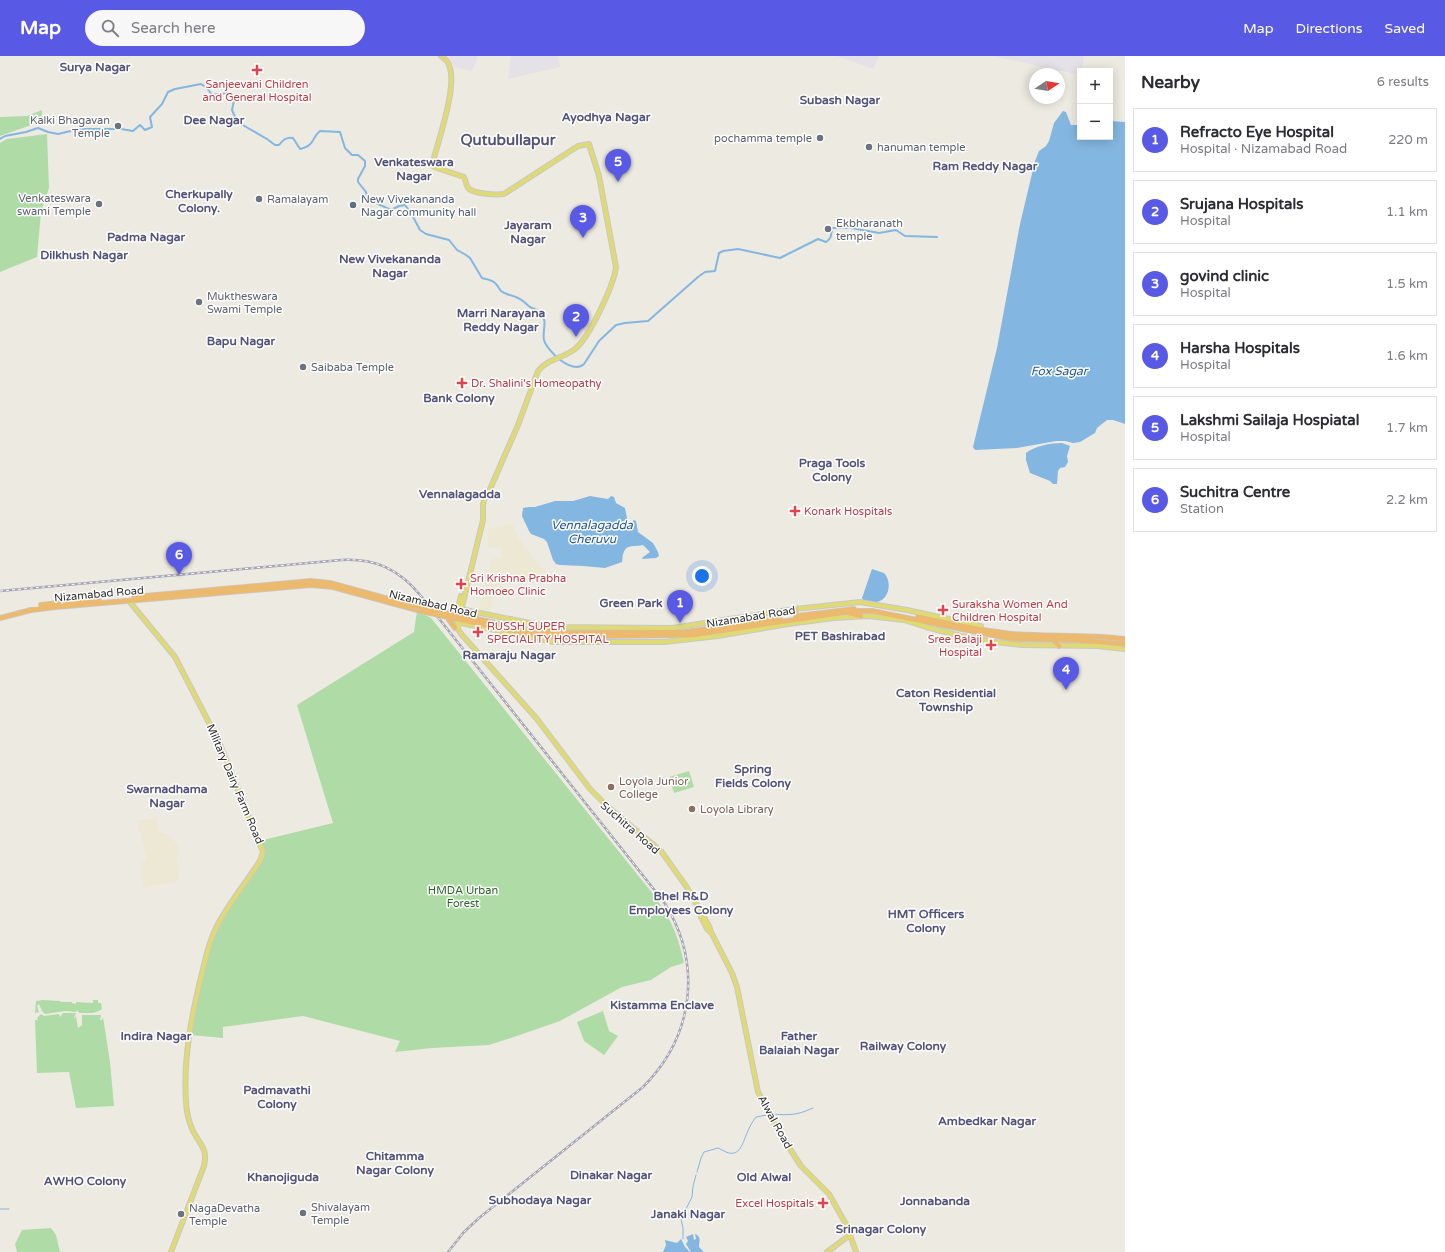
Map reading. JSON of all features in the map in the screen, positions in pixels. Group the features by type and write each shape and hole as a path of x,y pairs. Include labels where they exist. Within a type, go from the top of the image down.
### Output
{"highway":[{"name":"Nizamabad Road","path":"101,601 129,601 312,581 330,583 342,588 421,611 439,613 447,617 482,620 488,623 542,635 630,634 692,631 796,616 872,611 944,622 1011,636 1098,636 1125,640"},
{"name":"Nizamabad Road","path":"342,588 457,617 542,632 693,635 716,634 851,609 868,609 931,617 944,622 1011,636 1125,644"},
{"name":"Nizamabad Road","path":"0,615 101,601 218,591"},
{"path":"795,610 796,616"},
{"path":"845,612 861,616"},
{"name":"Nizamabad Road","path":"0,618 8,614"},
{"path":"447,617 457,629"},
{"path":"967,627 973,624"},
{"path":"691,626 692,631"},
{"path":"542,632 556,627"},
{"path":"580,628 583,633"},
{"path":"1052,639 1059,646"}],"main road":[{"path":"437,56 444,60 448,66 450,91"},
{"path":"441,56 447,61 451,70 452,87 432,165 464,177 466,184 471,189 496,195 504,194 578,146 587,143 590,144 597,171 614,265 613,274 596,314 583,336 574,348 541,365 536,373 485,498 483,517 461,613 478,617 482,620"},
{"path":"457,629 457,617 483,517"},
{"name":"Military Dairy Farm Road","path":"129,601 175,657 219,742 263,852 260,861 217,926 209,946 197,992 186,1059 185,1088 186,1105 192,1129 204,1150 206,1157 204,1166 171,1252"},
{"name":"Nizamabad Road","path":"465,610 556,627 580,628 672,628 860,602 931,617"},
{"name":"Nizamabad Road","path":"457,629 458,625 461,623 554,642 676,642 716,634 840,617 868,616 904,620 961,636 1022,645 1097,646 1125,649"},
{"name":"Nizamabad Road","path":"944,622 981,626"},
{"name":"Suchitra Road","path":"457,629 468,645 536,719 589,790 602,804 658,850 686,888 706,927 711,932"},
{"name":"Alwal Road","path":"711,932 732,973 737,987 758,1092 770,1117 801,1166 829,1194 846,1224 856,1252"},
{"path":"827,1252 850,1235"},
{"path":"843,1241 852,1241"}],"shaded area":[{"path":"449,56 478,56 472,71 454,67"},
{"path":"511,56 558,56 560,67 508,79"},
{"path":"837,56 879,56 873,69"},
{"path":"993,56 1083,56 1083,68 1077,68 1077,74 1065,72 1065,68 1048,68"},
{"path":"512,524 519,539 537,563 551,577 496,587 490,613 478,611 484,596 492,559 501,558 503,548 490,548 488,546 488,529"},
{"path":"156,817 159,832 169,835 179,846 177,859 180,880 144,888 141,863 147,861 137,821"}],"green space":[{"path":"42,110 41,124 34,124 0,136 0,117 27,116"},
{"path":"47,134 49,188 41,212 37,257 0,272 0,143 7,139"},
{"name":"HMDA Urban Forest","path":"417,611 431,618 653,894 673,926 684,963 671,967 651,980 622,987 560,1021 489,1045 432,1048 395,1052 400,1041 303,1016 223,1027 223,1038 190,1035 207,954 218,923 263,857 259,841 333,823 297,705 414,632"},
{"path":"689,771 694,787 674,793 669,777"},
{"path":"93,1000 98,1000 98,1003 101,1003 102,1009 92,1013 80,1013 78,1010 76,1012 66,1011 45,1014 39,1004 37,1006 39,1012 35,1013 36,1001 72,1002 76,1004 76,1002 93,1003"},
{"path":"603,1011 609,1031 618,1036 604,1055 584,1041 577,1022"},
{"path":"63,1013 76,1013 74,1019 76,1016 78,1028 82,1025 82,1015 101,1015 100,1020 102,1020 103,1017 110,1062 114,1106 76,1108 69,1072 37,1073 35,1020 38,1020 37,1018 41,1014 44,1016 59,1014 60,1017"},
{"path":"51,1228 56,1235 60,1252 17,1252 15,1244 22,1230"}],"water":[{"name":"Fox Sagar","path":"1063,111 1066,112 1071,125 1077,125 1077,140 1113,140 1113,121 1125,122 1125,424 1113,420 1107,420 1097,428 1095,433 1080,442 1073,443 1056,441 1017,448 975,450 973,447 997,348 1020,224 1035,161 1039,151 1046,146 1049,141 1054,123"},
{"path":"1062,443 1070,446 1067,456 1068,462 1065,467 1060,468 1058,471 1057,484 1053,484 1050,481 1030,473 1026,460 1026,453 1043,445"},
{"name":"Vennalagadda Cheruvu","path":"590,496 608,499 611,496 614,497 616,503 625,508 628,523 630,524 634,520 636,521 638,532 653,543 659,556 656,558 642,559 650,552 643,545 632,546 625,549 622,562 605,568 556,564 553,560 547,542 544,539 531,534 529,531 522,516 523,508 535,507 555,501 573,501"},
{"path":"872,569 884,573 887,576 889,585 885,597 875,602 864,601 862,598"},
{"path":"693,1234 694,1240 696,1239 695,1234 699,1236 699,1247 704,1252 691,1252 686,1244 688,1241 686,1237"},
{"path":"681,1239 685,1247 690,1252 663,1252 666,1245 665,1240 677,1243"}],"waterway":[{"path":"0,139 5,136 38,128 58,134 79,129 121,129 133,131 140,125 145,130 152,127 150,117 162,104 168,92 175,89 201,84 207,88 212,95 227,93 233,94 235,96 232,110 235,117 241,124 275,145 279,145 287,138 293,138 300,149 309,145 320,131 340,132 345,148 352,155 358,155 365,161 365,166 358,179 358,182 366,192 367,197 391,210 405,205 420,230 426,234 449,240 457,250 470,258 482,278 490,280 497,285 501,291 520,299 530,307 538,310 544,319 544,340 546,345 561,360 567,364 579,367 584,364 599,341 616,325 648,321 698,277 705,272 715,271 719,253 723,251 738,249 780,258 818,239 826,242 828,241 832,228 851,228 879,233 896,230 905,236 937,237"},
{"path":"771,1114 792,1114 813,1108"},
{"path":"697,1172 704,1152 718,1148 725,1152 735,1153 742,1145 756,1117 767,1115"},
{"path":"683,1239 681,1219 692,1197 696,1175"},
{"path":"0,1209 9,1209"}],"railway":[{"path":"0,591 341,560 365,561 386,567 404,579 421,596 664,902 676,926 684,950 688,974 687,999 682,1022 673,1045 660,1067 643,1087 479,1218 464,1232 448,1252"}],"place":[{"name":"Sanjeevani Children and General Hospital","path":"257,70"},
{"name":"Kalki Bhagavan Temple","path":"118,126"},
{"name":"pochamma temple","path":"820,138"},
{"name":"hanuman temple","path":"869,147"},
{"name":"Lakshmi Sailaja Hospiatal","path":"618,182"},
{"name":"Ramalayam","path":"259,199"},
{"name":"Venkateswara swami Temple","path":"99,204"},
{"name":"New Vivekananda Nagar community hall","path":"353,205"},
{"name":"Ekbharanath temple","path":"828,229"},
{"name":"govind clinic","path":"583,238"},
{"name":"Muktheswara Swami Temple","path":"199,302"},
{"name":"Srujana Hospitals","path":"576,337"},
{"name":"Saibaba Temple","path":"303,367"},
{"name":"Dr. Shalini's Homeopathy","path":"462,383"},
{"name":"Konark Hospitals","path":"795,511"},
{"name":"Suchitra Centre","path":"179,575"},
{"name":"Sri Krishna Prabha Homoeo Clinic","path":"461,584"},
{"name":"Suraksha Women And Children Hospital","path":"943,610"},
{"name":"Refracto Eye Hospital","path":"680,623"},
{"name":"RUSSH SUPER SPECIALITY HOSPITAL","path":"478,632"},
{"name":"Sree Balaji Hospital","path":"991,645"},
{"name":"Harsha Hospitals","path":"1066,690"},
{"name":"Loyola Junior College","path":"611,787"},
{"name":"Loyola Library","path":"692,809"},
{"name":"Excel Hospitals","path":"823,1203"},
{"name":"Shivalayam Temple","path":"303,1213"},
{"name":"NagaDevatha Temple","path":"181,1214"}],"district":[{"name":"Surya Nagar","path":"95,67"},
{"name":"Subash Nagar","path":"840,100"},
{"name":"Ayodhya Nagar","path":"606,117"},
{"name":"Dee Nagar","path":"214,120"},
{"name":"Qutubullapur","path":"508,140"},
{"name":"Ram Reddy Nagar","path":"985,166"},
{"name":"Venkateswara Nagar","path":"414,169"},
{"name":"Cherkupally Colony.","path":"199,201"},
{"name":"Jayaram Nagar","path":"528,232"},
{"name":"Padma Nagar","path":"146,237"},
{"name":"Dilkhush Nagar","path":"84,255"},
{"name":"New Vivekananda Nagar","path":"390,266"},
{"name":"Marri Narayana Reddy Nagar","path":"501,320"},
{"name":"Bapu Nagar","path":"241,341"},
{"name":"Bank Colony","path":"459,398"},
{"name":"Praga Tools Colony","path":"832,470"},
{"name":"Vennalagadda","path":"460,494"},
{"name":"Green Park","path":"631,603"},
{"name":"PET Bashirabad","path":"840,636"},
{"name":"Ramaraju Nagar","path":"509,655"},
{"name":"Caton Residential Township","path":"946,700"},
{"name":"Spring Fields Colony","path":"753,776"},
{"name":"Swarnadhama Nagar","path":"167,796"},
{"name":"Bhel R&D Employees Colony","path":"681,903"},
{"name":"HMT Officers Colony","path":"926,921"},
{"name":"Kistamma Enclave","path":"662,1005"},
{"name":"Indira Nagar","path":"156,1036"},
{"name":"Father Balaiah Nagar","path":"799,1043"},
{"name":"Railway Colony","path":"903,1046"},
{"name":"Padmavathi Colony","path":"277,1097"},
{"name":"Ambedkar Nagar","path":"987,1121"},
{"name":"Chitamma Nagar Colony","path":"395,1163"},
{"name":"Dinakar Nagar","path":"611,1175"},
{"name":"Khanojiguda","path":"283,1177"},
{"name":"Old Alwal","path":"764,1177"},
{"name":"AWHO Colony","path":"85,1181"},
{"name":"Subhodaya Nagar","path":"540,1200"},
{"name":"Jonnabanda","path":"935,1201"},
{"name":"Janaki Nagar","path":"688,1214"},
{"name":"Srinagar Colony","path":"881,1229"}]}
